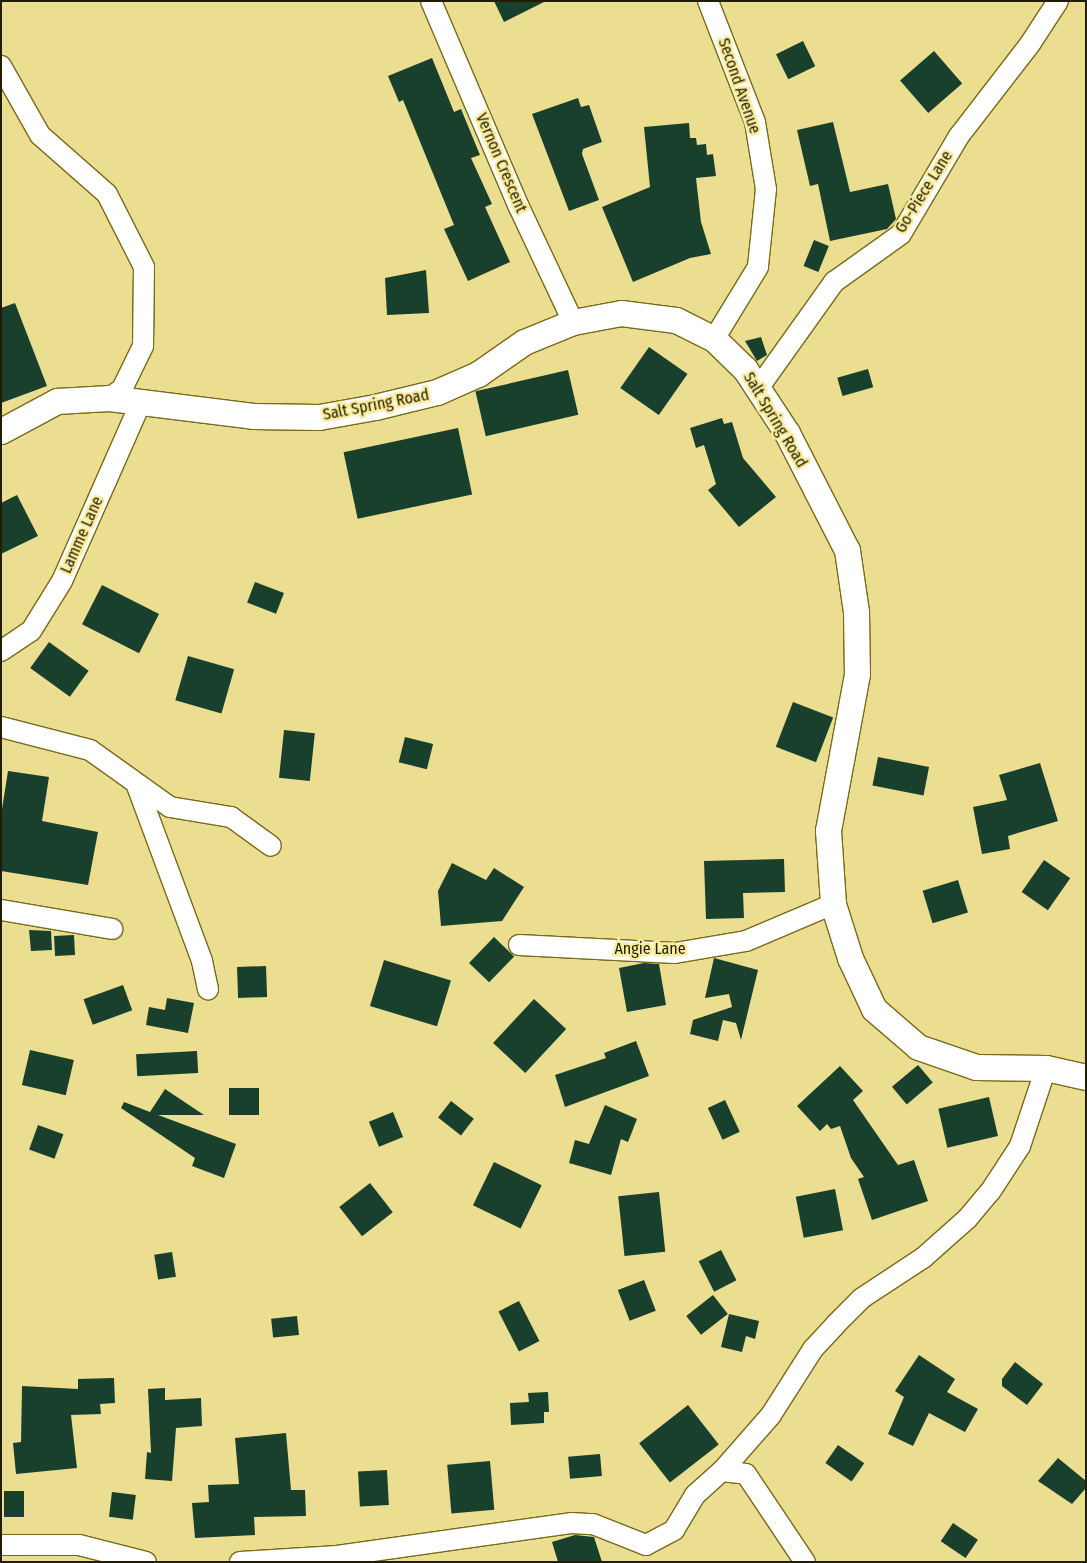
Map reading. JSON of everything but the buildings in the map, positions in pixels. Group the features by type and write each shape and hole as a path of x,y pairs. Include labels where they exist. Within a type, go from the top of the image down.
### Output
{"street":[{"name":"Vernon Crescent","path":"431,1 519,207 574,322"},
{"name":"Second Avenue","path":"708,1 755,122 766,189 758,266 714,339"},
{"name":"Go-Piece Lane","path":"757,390 834,282 901,234 959,136 1030,44 1058,1"},
{"path":"1,66 40,135 107,194 144,267 143,346 122,389 109,398"},
{"name":"Salt Spring Road","path":"1,431 57,401 109,398 253,416 319,417 375,407 436,392 478,374 524,342 574,322 621,313 667,318 714,339 745,369 787,433 847,550 856,612 857,674 828,830 832,904 850,958 874,1008 918,1047 976,1067 1046,1068 1086,1077"},
{"name":"Lamme Lane","path":"1,651 32,631 62,581 141,402"},
{"path":"1,727 90,750 170,807 232,817 271,846"},
{"path":"138,786 202,961 208,989"},
{"name":"Angie Lane","path":"519,945 675,953 746,941 832,904"},
{"path":"1,910 112,929"},
{"path":"240,1562 337,1556 571,1523 593,1524 646,1545 674,1530 695,1495 722,1471 771,1415 813,1348 862,1298 923,1258 967,1219 990,1192 1020,1146 1046,1068"},
{"path":"722,1471 746,1474 805,1562"},
{"path":"1,1545 80,1545 146,1562"}]}
